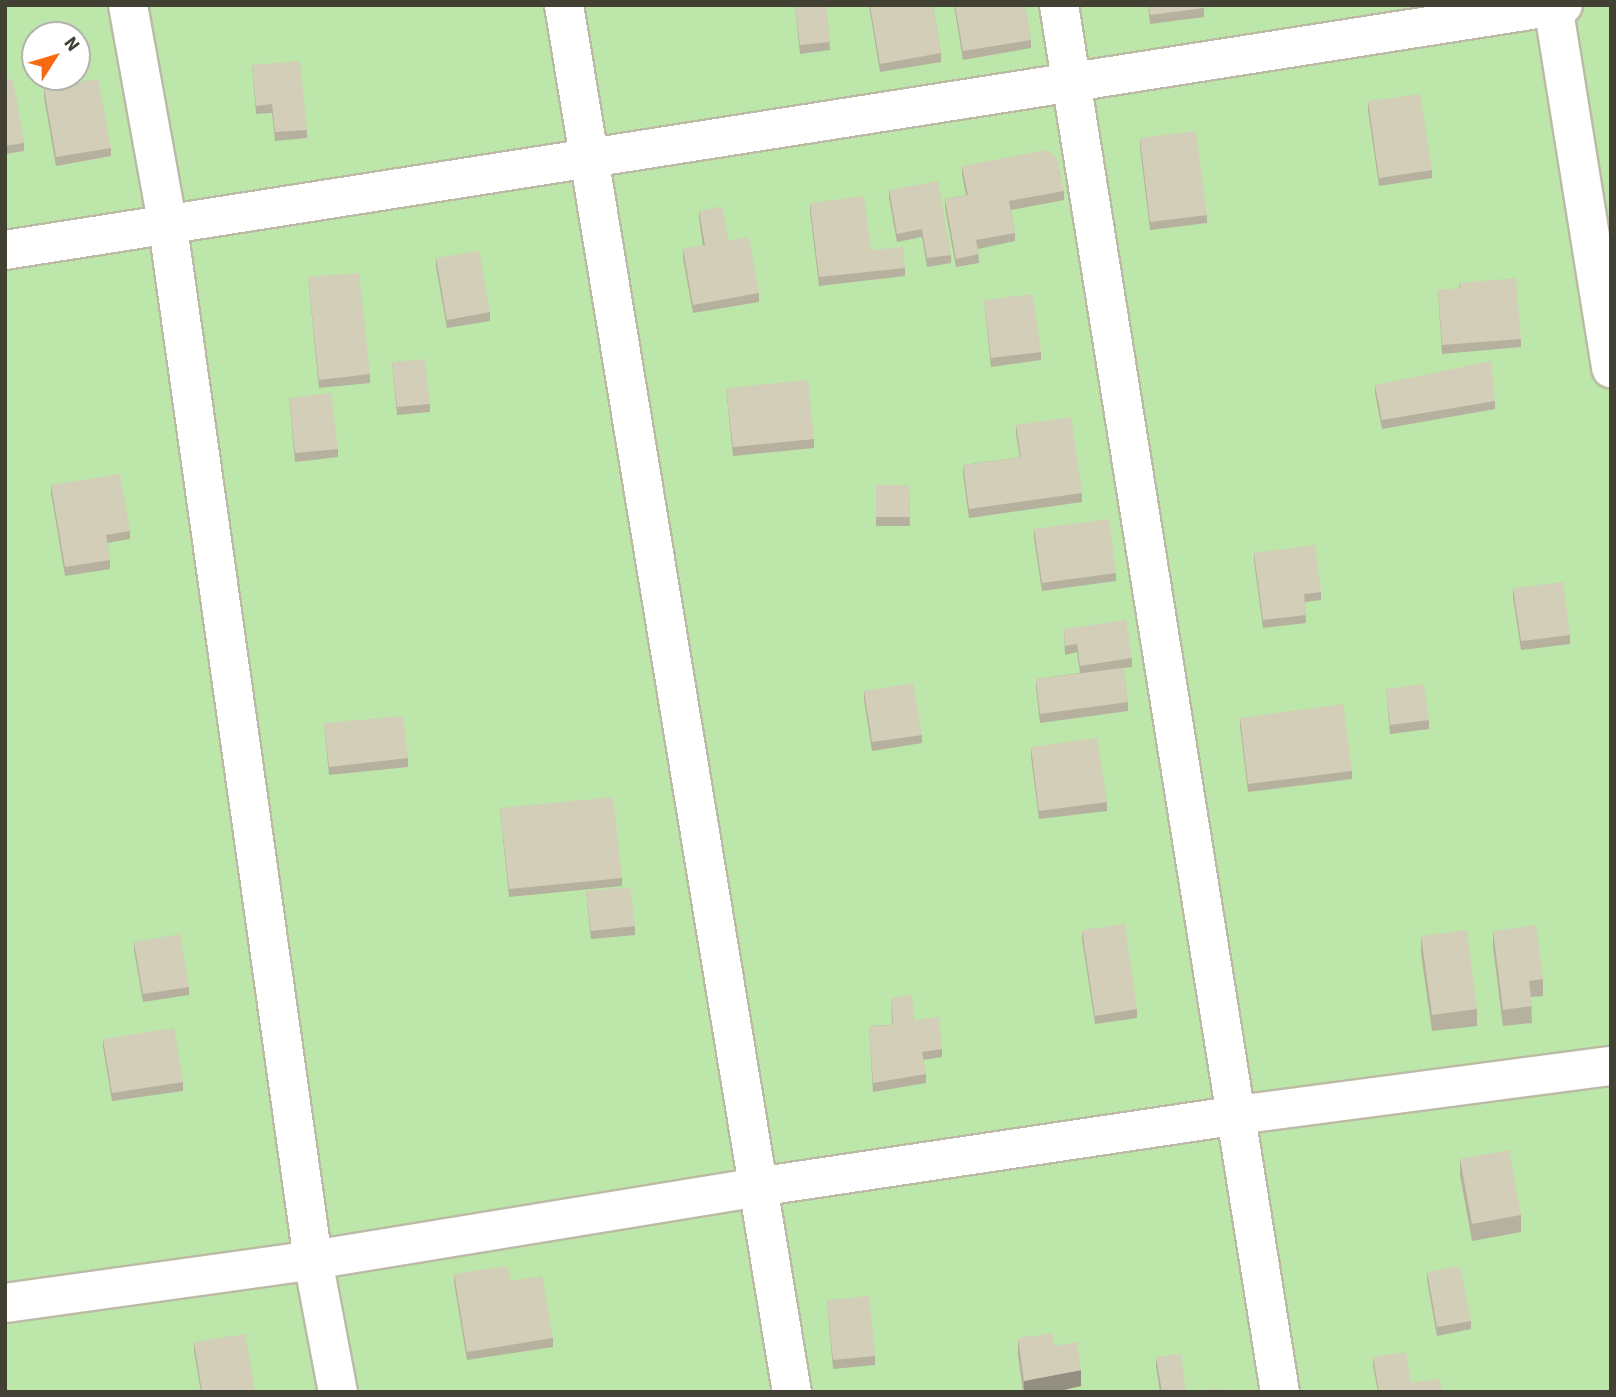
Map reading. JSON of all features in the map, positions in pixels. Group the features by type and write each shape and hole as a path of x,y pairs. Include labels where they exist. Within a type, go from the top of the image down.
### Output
{"street":[{"path":"128,5 168,226 313,1260 338,1392"},
{"path":"564,5 586,158 792,1392"},
{"path":"1059,5 1280,1392"},
{"path":"5,250 1071,80 1557,6 1611,368"},
{"path":"5,1303 313,1260 757,1187 1237,1115 1611,1066"}],"green space":[{"path":"5,5 1611,5 1611,1392 5,1392"}],"building":[{"path":"795,5 826,5 830,42 800,45"},
{"path":"870,5 933,5 941,53 880,64"},
{"path":"955,5 1025,5 1031,40 963,51"},
{"path":"1149,5 1204,5 1204,8 1150,15"},
{"path":"300,61 307,130 275,132 272,104 256,106 252,65"},
{"path":"13,79 24,143 5,146 5,81"},
{"path":"98,79 111,148 56,157 45,91 91,91 91,80"},
{"path":"1420,94 1432,170 1379,178 1368,101"},
{"path":"1196,131 1207,215 1150,222 1140,138"},
{"path":"1047,150 1057,158 1064,191 1009,201 1015,233 976,240 979,254 956,259 945,199 968,195 962,166"},
{"path":"938,181 951,255 927,258 922,229 897,234 889,190"},
{"path":"864,196 871,250 903,247 905,268 819,277 810,203"},
{"path":"722,206 729,241 749,237 759,293 693,305 683,249 705,245 699,211"},
{"path":"479,251 490,312 447,320 436,258"},
{"path":"359,273 370,374 319,380 308,277"},
{"path":"1516,278 1521,339 1442,345 1438,290 1460,288 1459,283"},
{"path":"1033,294 1041,352 991,358 984,300"},
{"path":"425,359 430,404 397,407 392,362"},
{"path":"1491,361 1495,401 1382,420 1375,385"},
{"path":"808,380 814,439 733,447 726,388"},
{"path":"331,393 338,449 295,453 289,398"},
{"path":"1071,417 1082,493 969,509 963,465 1021,457 1016,425"},
{"path":"120,474 130,531 106,535 110,560 65,567 51,485"},
{"path":"876,485 909,485 910,517 876,517"},
{"path":"1109,519 1116,573 1042,583 1034,529"},
{"path":"1315,545 1321,592 1304,594 1306,615 1263,620 1254,553"},
{"path":"1563,582 1570,635 1521,641 1513,588"},
{"path":"1126,620 1132,658 1080,666 1077,644 1065,646 1064,629"},
{"path":"1123,668 1128,702 1040,714 1036,679"},
{"path":"913,683 922,735 872,742 864,691"},
{"path":"1424,684 1429,720 1390,725 1386,689"},
{"path":"1343,704 1352,771 1248,784 1240,718"},
{"path":"403,716 408,758 329,767 324,723"},
{"path":"1097,738 1107,802 1039,811 1031,747"},
{"path":"613,797 622,878 509,889 500,808"},
{"path":"630,887 635,926 591,931 586,891"},
{"path":"1125,924 1137,1009 1095,1016 1082,930"},
{"path":"1536,925 1543,979 1529,981 1532,1006 1503,1010 1493,931"},
{"path":"1467,930 1477,1009 1432,1015 1421,936"},
{"path":"180,934 189,987 143,994 134,942"},
{"path":"912,995 914,1020 939,1017 942,1049 922,1052 926,1074 873,1083 869,1026 893,1025 891,998"},
{"path":"174,1028 183,1082 112,1093 103,1039"},
{"path":"1509,1150 1521,1215 1472,1224 1460,1159"},
{"path":"508,1266 511,1281 542,1276 553,1338 467,1352 454,1274"},
{"path":"1460,1266 1471,1321 1437,1327 1427,1272"},
{"path":"869,1296 875,1356 833,1360 827,1300"},
{"path":"1053,1333 1054,1346 1077,1342 1081,1370 1024,1381 1018,1338"},
{"path":"245,1334 255,1392 202,1392 194,1342"},
{"path":"1406,1352 1411,1383 1440,1379 1442,1392 1379,1392 1373,1357"},
{"path":"1181,1354 1186,1392 1162,1392 1156,1357"},
{"path":"1217,1388 1217,1392 1194,1392"}]}
